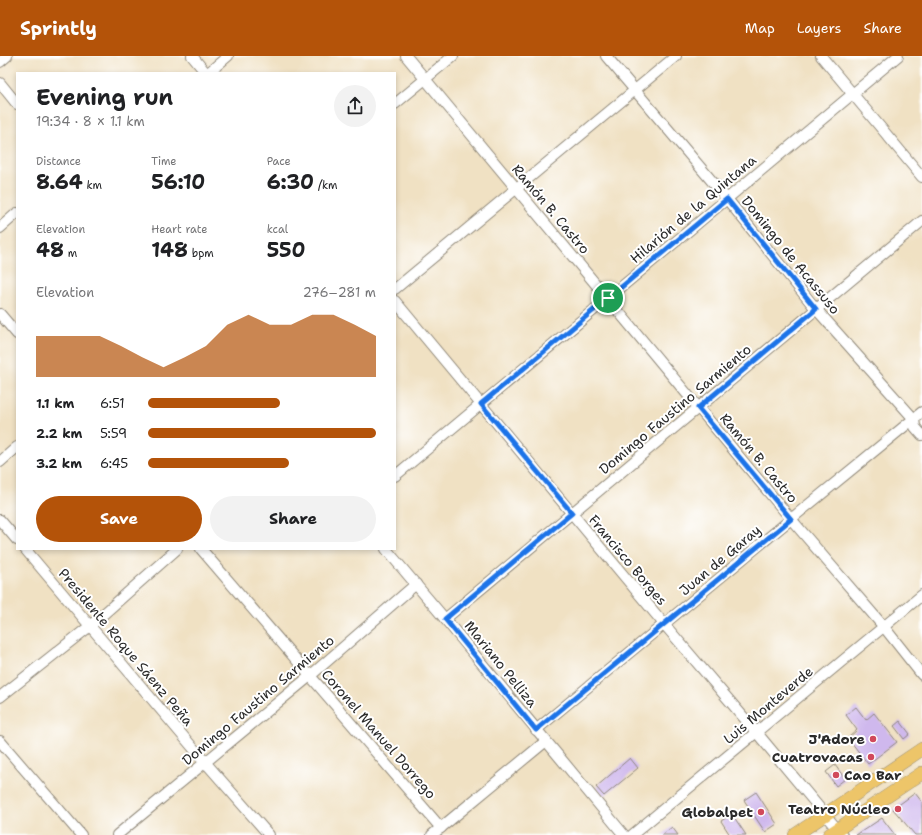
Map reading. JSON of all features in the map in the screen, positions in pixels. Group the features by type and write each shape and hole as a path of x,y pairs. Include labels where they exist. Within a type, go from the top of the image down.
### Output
{"main road":[{"path":"795,835 922,749"},
{"path":"836,833 922,773"}],"street":[{"path":"0,62 7,56"},
{"path":"192,56 206,72"},
{"path":"208,72 228,56"},
{"name":"Ramón B. Castro","path":"406,56 698,408 884,627 922,675"},
{"path":"396,103 453,56"},
{"name":"Domingo de Acassuso","path":"606,56 727,199 816,309 918,416 915,427 922,435"},
{"path":"396,288 676,56"},
{"path":"821,56 922,177"},
{"name":"Hilarión de la Quintana","path":"396,475 898,56"},
{"path":"0,83 16,103"},
{"path":"0,228 16,215"},
{"name":"Domingo Faustino Sarmiento","path":"445,619 922,221"},
{"name":"Francisco Borges","path":"396,302 664,624 757,732 825,815 836,833"},
{"path":"0,314 16,333"},
{"name":"Juan de Garay","path":"536,730 918,416"},
{"path":"0,462 16,449"},
{"path":"0,520 16,539"},
{"name":"Presidente Roque Sáenz Peña","path":"26,550 205,762 269,835"},
{"path":"0,697 90,626 176,550"},
{"name":"Coronel Manuel Dorrego","path":"202,550 441,828"},
{"name":"Mariano Pelliza","path":"387,550 624,835"},
{"name":"Domingo Faustino Sarmiento","path":"117,835 310,676 416,584"},
{"name":"Luis Monteverde","path":"632,835 922,595"},
{"path":"0,741 81,835"},
{"path":"432,835 546,741"}],"building":[{"path":"856,707 866,720 874,713 897,742 868,764 848,738 857,730 846,715"},
{"path":"900,721 910,734 904,739 894,726"},
{"path":"630,758 638,768 604,796 596,787"},
{"name":"Cao Bar","path":"835,765 845,779 836,786 826,772"},
{"name":"Globalpet","path":"756,792 777,824 765,832 744,800"},
{"path":"915,793 922,802 922,835 915,835 893,809"},
{"path":"732,814 746,835 730,835 721,821"},
{"path":"882,818 895,835 856,835 870,826"},
{"path":"672,827 678,835 662,835"}],"place":[{"name":"J'Adore","path":"873,739"},
{"name":"Cuatrovacas","path":"871,757"},
{"name":"Cao Bar","path":"836,775"},
{"name":"Teatro Núcleo","path":"898,809"},
{"name":"Globalpet","path":"761,812"}],"route":[{"path":"727,199 816,309 698,408 791,519 536,730 445,619 572,513 481,404 608,298 727,199"}]}
